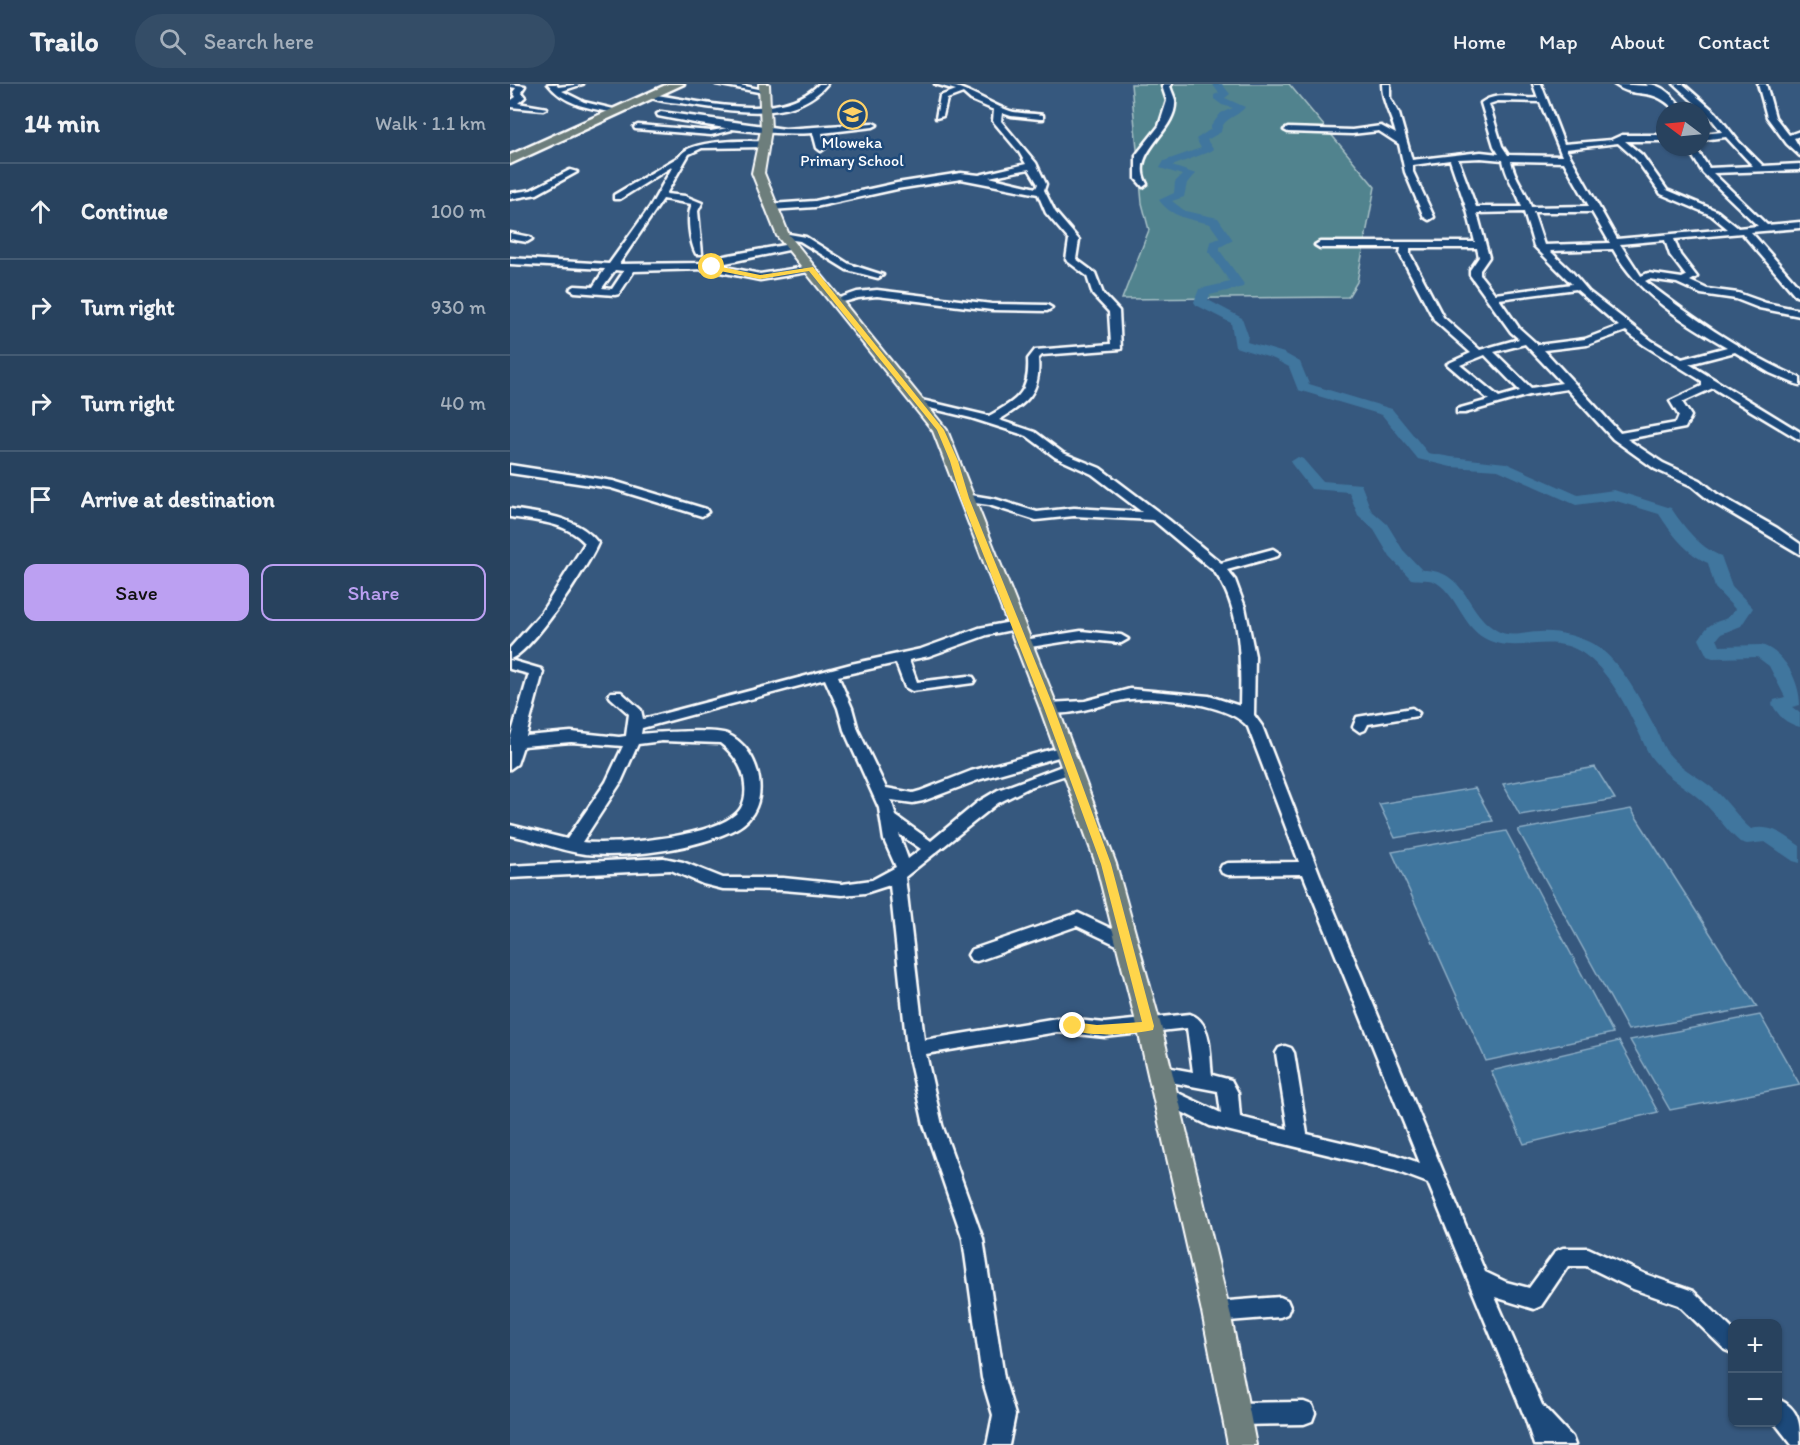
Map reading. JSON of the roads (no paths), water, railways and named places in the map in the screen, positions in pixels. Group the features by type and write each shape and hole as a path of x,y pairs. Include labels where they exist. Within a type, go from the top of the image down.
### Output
{"highway":[{"path":"510,160 678,84"}],"main road":[{"path":"764,94 765,136 758,173 771,207 787,241 940,430 1049,708 1106,864 1149,1026 1216,1312 1242,1445"}],"street":[{"path":"554,87 579,84"},
{"path":"720,84 797,104 816,92 823,84"},
{"path":"939,84 964,90 974,98 1011,114 1040,117"},
{"path":"1143,184 1140,179 1140,155 1163,126 1171,101 1166,86 1168,84"},
{"path":"1386,84 1386,98 1396,119 1409,172 1429,218"},
{"path":"1537,84 1561,147 1615,244 1639,280 1652,293 1695,325 1773,371 1800,382"},
{"path":"1618,84 1624,87 1659,90"},
{"path":"1650,84 1673,102"},
{"path":"1677,84 1713,115 1760,168"},
{"path":"1762,84 1771,117 1800,153"},
{"path":"510,85 520,86 517,92 521,96 510,105"},
{"path":"554,87 572,99 599,109 618,111"},
{"path":"939,116 943,98 964,90"},
{"path":"651,96 764,94"},
{"path":"1544,99 1533,101 1494,99 1486,102 1498,146 1506,157 1510,177 1522,192 1537,242 1541,248 1570,275 1589,297 1648,343 1800,437"},
{"path":"510,105 543,108"},
{"path":"998,108 997,121 1033,165 1042,184 1040,191"},
{"path":"661,114 735,126 765,136"},
{"path":"1396,119 1407,121"},
{"path":"596,290 660,196 681,158 688,150 765,136 873,125"},
{"path":"639,127 711,133 725,131 735,126"},
{"path":"1288,130 1352,132 1381,128 1402,142"},
{"path":"817,131 821,148"},
{"path":"1790,142 1792,135 1800,133"},
{"path":"1710,135 1730,134"},
{"path":"1561,147 1628,137 1656,138"},
{"path":"1619,140 1639,157 1664,192 1714,213 1739,230 1800,294"},
{"path":"1697,156 1706,171 1765,228"},
{"path":"1408,163 1438,162 1453,157 1568,159"},
{"path":"1453,157 1472,210 1484,259 1474,273 1511,324 1536,348 1617,437 1659,466 1695,483 1713,497 1773,531 1800,550"},
{"path":"617,197 681,158"},
{"path":"771,207 815,204 917,182 996,175 1033,165"},
{"path":"1706,171 1800,167"},
{"path":"510,196 518,197 532,192 573,172"},
{"path":"975,177 1040,191 1043,194 1051,213 1074,240 1071,260 1092,275 1098,295 1114,311 1117,347 1039,352 1033,360 1035,374 1028,396 990,421"},
{"path":"660,196 682,198 697,203 693,211 697,228 696,244 699,252"},
{"path":"1472,210 1595,209"},
{"path":"1541,248 1562,249 1800,225"},
{"path":"512,237 527,239"},
{"path":"705,266 801,237 830,253 843,265 862,273 879,275"},
{"path":"1669,237 1675,255 1692,277 1683,281"},
{"path":"1406,244 1405,254 1436,315 1528,392"},
{"path":"1320,245 1480,245"},
{"path":"510,261 631,268 705,266 760,277 810,269"},
{"path":"575,288 615,292 631,268"},
{"path":"1639,280 1648,276 1683,281 1705,292 1735,296 1763,306 1800,313"},
{"path":"1493,297 1579,286"},
{"path":"836,301 866,293 992,307 1047,308"},
{"path":"1536,348 1587,342 1628,326"},
{"path":"1497,401 1452,365 1482,352 1527,340"},
{"path":"1681,363 1735,350"},
{"path":"1617,437 1681,426 1685,416 1676,401 1707,388 1708,380"},
{"path":"1461,411 1528,392 1569,385"},
{"path":"917,402 974,414 1031,434 1059,455 1096,471 1165,523 1219,568 1228,580 1238,607 1248,656 1247,715"},
{"path":"510,469 613,485 702,512"},
{"path":"965,498 991,502 1035,516 1074,512 1153,516"},
{"path":"510,513 554,520 574,528 588,537 592,543 538,628 510,655"},
{"path":"1219,568 1273,553"},
{"path":"519,741 571,737 619,742 635,732 830,674 942,648 984,631 1016,625"},
{"path":"1024,644 1081,634 1121,639"},
{"path":"901,658 912,687 968,680"},
{"path":"510,664 536,672 519,741 510,764"},
{"path":"830,674 851,730 881,793 891,820 892,840 901,872 916,1049 933,1125 973,1239 993,1378 1004,1415 998,1445"},
{"path":"1049,708 1085,706 1130,694 1141,694 1209,701 1231,706 1247,715 1256,726 1433,1176 1534,1413 1545,1445"},
{"path":"571,845 595,814 635,732 636,713 630,705 616,695"},
{"path":"1360,727 1362,720 1389,719 1412,713"},
{"path":"510,830 571,845 606,848 668,844 731,824 747,811 752,798 753,774 731,742 723,738 705,736 662,736 635,732"},
{"path":"881,793 913,798 976,774 1067,760"},
{"path":"510,872 537,873 665,864 719,883 784,884 842,891 866,888 901,872 1001,794 1067,760"},
{"path":"891,820 930,848"},
{"path":"1228,869 1310,868"},
{"path":"977,955 1078,919 1125,942"},
{"path":"916,1049 1057,1025 1097,1030 1185,1021 1197,1027 1203,1080"},
{"path":"1285,1053 1299,1140"},
{"path":"1160,1073 1218,1082 1227,1088 1231,1124"},
{"path":"1165,1095 1201,1115 1396,1163 1433,1176"},
{"path":"1476,1278 1503,1292 1534,1299 1563,1257 1588,1257 1640,1281 1686,1298 1728,1339"},
{"path":"1216,1312 1280,1307"},
{"path":"1237,1414 1304,1413"},
{"path":"1534,1413 1564,1445"},
{"path":"1782,1415 1800,1437"}],"water":[{"path":"1595,767 1615,799 1520,815 1503,784"},
{"path":"1475,788 1493,821 1395,838 1379,804"},
{"path":"1631,809 1757,1007 1628,1030 1518,830"},
{"path":"1506,831 1613,1033 1486,1061 1392,852"},
{"path":"1760,1015 1800,1085 1670,1110 1630,1040"},
{"path":"1619,1041 1658,1112 1524,1144 1491,1071"}],"waterway":[{"path":"1217,84 1225,94 1218,97 1226,103 1240,107 1235,113 1225,115 1216,126 1217,130 1201,139 1207,149 1168,163 1166,168 1190,174 1181,182 1180,195 1165,200 1170,206 1181,213 1214,221 1227,240 1214,245 1214,251 1238,284 1204,292 1201,302 1237,321 1241,335 1240,344 1279,356 1295,365 1303,387 1387,412 1423,456 1451,462 1501,466 1576,500 1614,495 1665,511 1673,524 1701,554 1715,560 1724,588 1744,608 1735,622 1715,630 1708,639 1713,652 1761,651 1776,663 1796,700 1781,704 1786,713 1800,721"},
{"path":"1298,462 1317,486 1355,487 1364,512 1381,527 1396,553 1417,575 1432,575 1443,579 1458,595 1479,626 1490,634 1508,640 1556,638 1581,645 1595,654 1621,686 1643,722 1657,751 1670,767 1710,797 1747,837 1764,834 1770,836 1800,856"}],"place":[{"name":"Mloweka Primary School","path":"852,114"}]}
